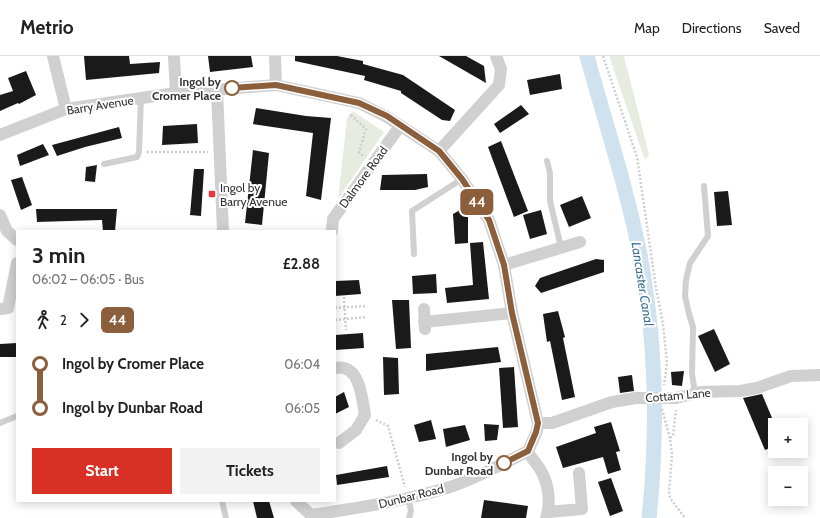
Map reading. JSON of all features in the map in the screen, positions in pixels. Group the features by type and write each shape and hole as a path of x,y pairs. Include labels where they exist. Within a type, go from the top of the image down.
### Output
{"street":[{"path":"53,56 66,109"},
{"path":"174,56 176,93"},
{"path":"275,56 276,85"},
{"path":"439,151 499,85 501,69 496,56"},
{"name":"Barry Avenue","path":"0,135 66,109 176,93 276,85 345,99 373,109 439,151 462,179 489,220 504,265 512,313 538,423"},
{"path":"217,90 223,230"},
{"name":"Dalmore Road","path":"332,230 333,219 400,126"},
{"path":"0,215 7,231 16,239"},
{"path":"504,265 580,242"},
{"path":"0,309 8,308 16,268"},
{"path":"424,309 424,325 512,313"},
{"path":"336,368 348,369 354,373 358,382 365,415 356,430 339,443"},
{"name":"Cottam Lane","path":"538,423 552,423 612,402 636,398 740,391 757,388 791,376 820,374"},
{"path":"538,423 528,451 540,468 545,480 549,497 547,515 582,509 579,472"},
{"name":"Dunbar Road","path":"310,516 378,505 450,487 474,478 528,451"},
{"path":"297,502 310,516"}],"lane":[{"path":"104,164 137,157 139,152 141,98"},
{"path":"548,161 550,173 550,201 561,247"},
{"path":"414,254 412,211 462,179"},
{"path":"695,393 692,374 693,327 685,296 686,280 690,263 708,236 704,186"},
{"path":"0,424 16,416"},
{"path":"408,497 411,511 408,518"},
{"path":"222,502 226,518"}],"path":[{"path":"603,56 637,157 656,288 663,324 667,363 666,376 673,435 670,438"},
{"path":"345,99 350,113 366,129 359,152 371,167"},
{"path":"139,152 219,152"},
{"path":"344,297 346,330"},
{"path":"336,308 366,306"},
{"path":"336,320 367,317"},
{"path":"668,397 672,454 669,485 670,498 685,518"},
{"path":"365,415 388,426 408,497"}],"shaded area":[{"path":"609,56 624,56 649,155 645,160"},
{"path":"354,112 384,132 338,199 347,119 350,113"}],"building":[{"path":"84,56 129,56 130,64 160,62 159,73 86,80"},
{"path":"208,56 251,56 253,67 210,72"},
{"path":"295,56 337,56 363,61 363,64 403,75 455,110 450,121 442,120 401,93 401,91 364,80 365,76 295,61"},
{"path":"439,56 466,56 484,66 486,83"},
{"path":"26,71 36,95 19,104 18,103 0,111 0,95 13,91 8,78"},
{"path":"560,74 562,89 530,95 527,80"},
{"path":"521,105 529,114 500,133 494,124"},
{"path":"256,108 306,116 331,118 321,200 306,196 313,133 253,124"},
{"path":"197,124 198,143 162,145 163,126"},
{"path":"119,127 122,138 85,147 57,156 52,145"},
{"path":"501,141 528,211 514,217 488,147"},
{"path":"43,144 49,155 20,166 17,155"},
{"path":"253,150 269,153 262,225 245,223"},
{"path":"97,165 95,182 85,181 86,167"},
{"path":"194,169 204,169 201,216 190,215"},
{"path":"427,174 428,187 415,190 380,190 382,175"},
{"path":"22,177 32,205 21,210 11,180"},
{"path":"728,191 732,225 717,226 714,192"},
{"path":"582,196 591,218 569,227 560,205"},
{"path":"36,209 117,209 115,230 103,230 102,220 37,222"},
{"path":"460,210 468,215 468,243 455,244 453,214"},
{"path":"541,210 547,234 530,239 523,215"},
{"path":"483,242 489,299 447,303 445,288 473,285 470,243"},
{"path":"596,259 604,260 604,272 541,293 535,286 540,278"},
{"path":"436,274 437,293 413,294 412,276"},
{"path":"359,280 361,294 336,296 336,281"},
{"path":"392,300 409,300 411,348 396,349"},
{"path":"558,311 565,337 563,338 575,397 562,400 550,341 547,342 543,314"},
{"path":"714,329 730,364 715,372 698,336"},
{"path":"363,333 364,348 336,350 336,335"},
{"path":"16,343 16,357 0,357 0,344"},
{"path":"498,347 501,362 426,371 426,354"},
{"path":"383,357 398,358 399,394 384,395"},
{"path":"514,367 518,427 503,428 499,368"},
{"path":"684,371 682,386 672,385 671,372"},
{"path":"632,375 634,391 620,393 618,377"},
{"path":"344,392 349,407 336,414 336,396"},
{"path":"762,394 772,418 768,418 768,449 765,450 743,398"},
{"path":"431,420 436,439 419,442 414,425"},
{"path":"611,422 620,451 616,452 621,470 608,474 603,457 563,468 556,447 596,433 594,427"},
{"path":"484,424 499,425 497,440 485,441"},
{"path":"465,425 470,440 446,447 443,429"},
{"path":"387,466 389,477 337,485 336,475"},
{"path":"611,478 623,511 610,516 598,482"},
{"path":"484,500 528,506 526,518 481,518"},
{"path":"253,502 269,502 274,518 257,518"}],"waterway":[{"name":"Lancaster Canal","path":"587,56 629,205 640,255 645,287 654,386 654,452 649,518"}],"bus line":[{"name":"44","path":"232,88 276,85 359,103 387,116 439,151 462,179 489,220 504,265 512,313 538,423 528,451 504,463"}],"place":[{"name":"Ingol by Cromer Place","path":"232,88"},
{"name":"Ingol by Barry Avenue","path":"212,194"},
{"name":"Ingol by Dunbar Road","path":"504,463"}]}
